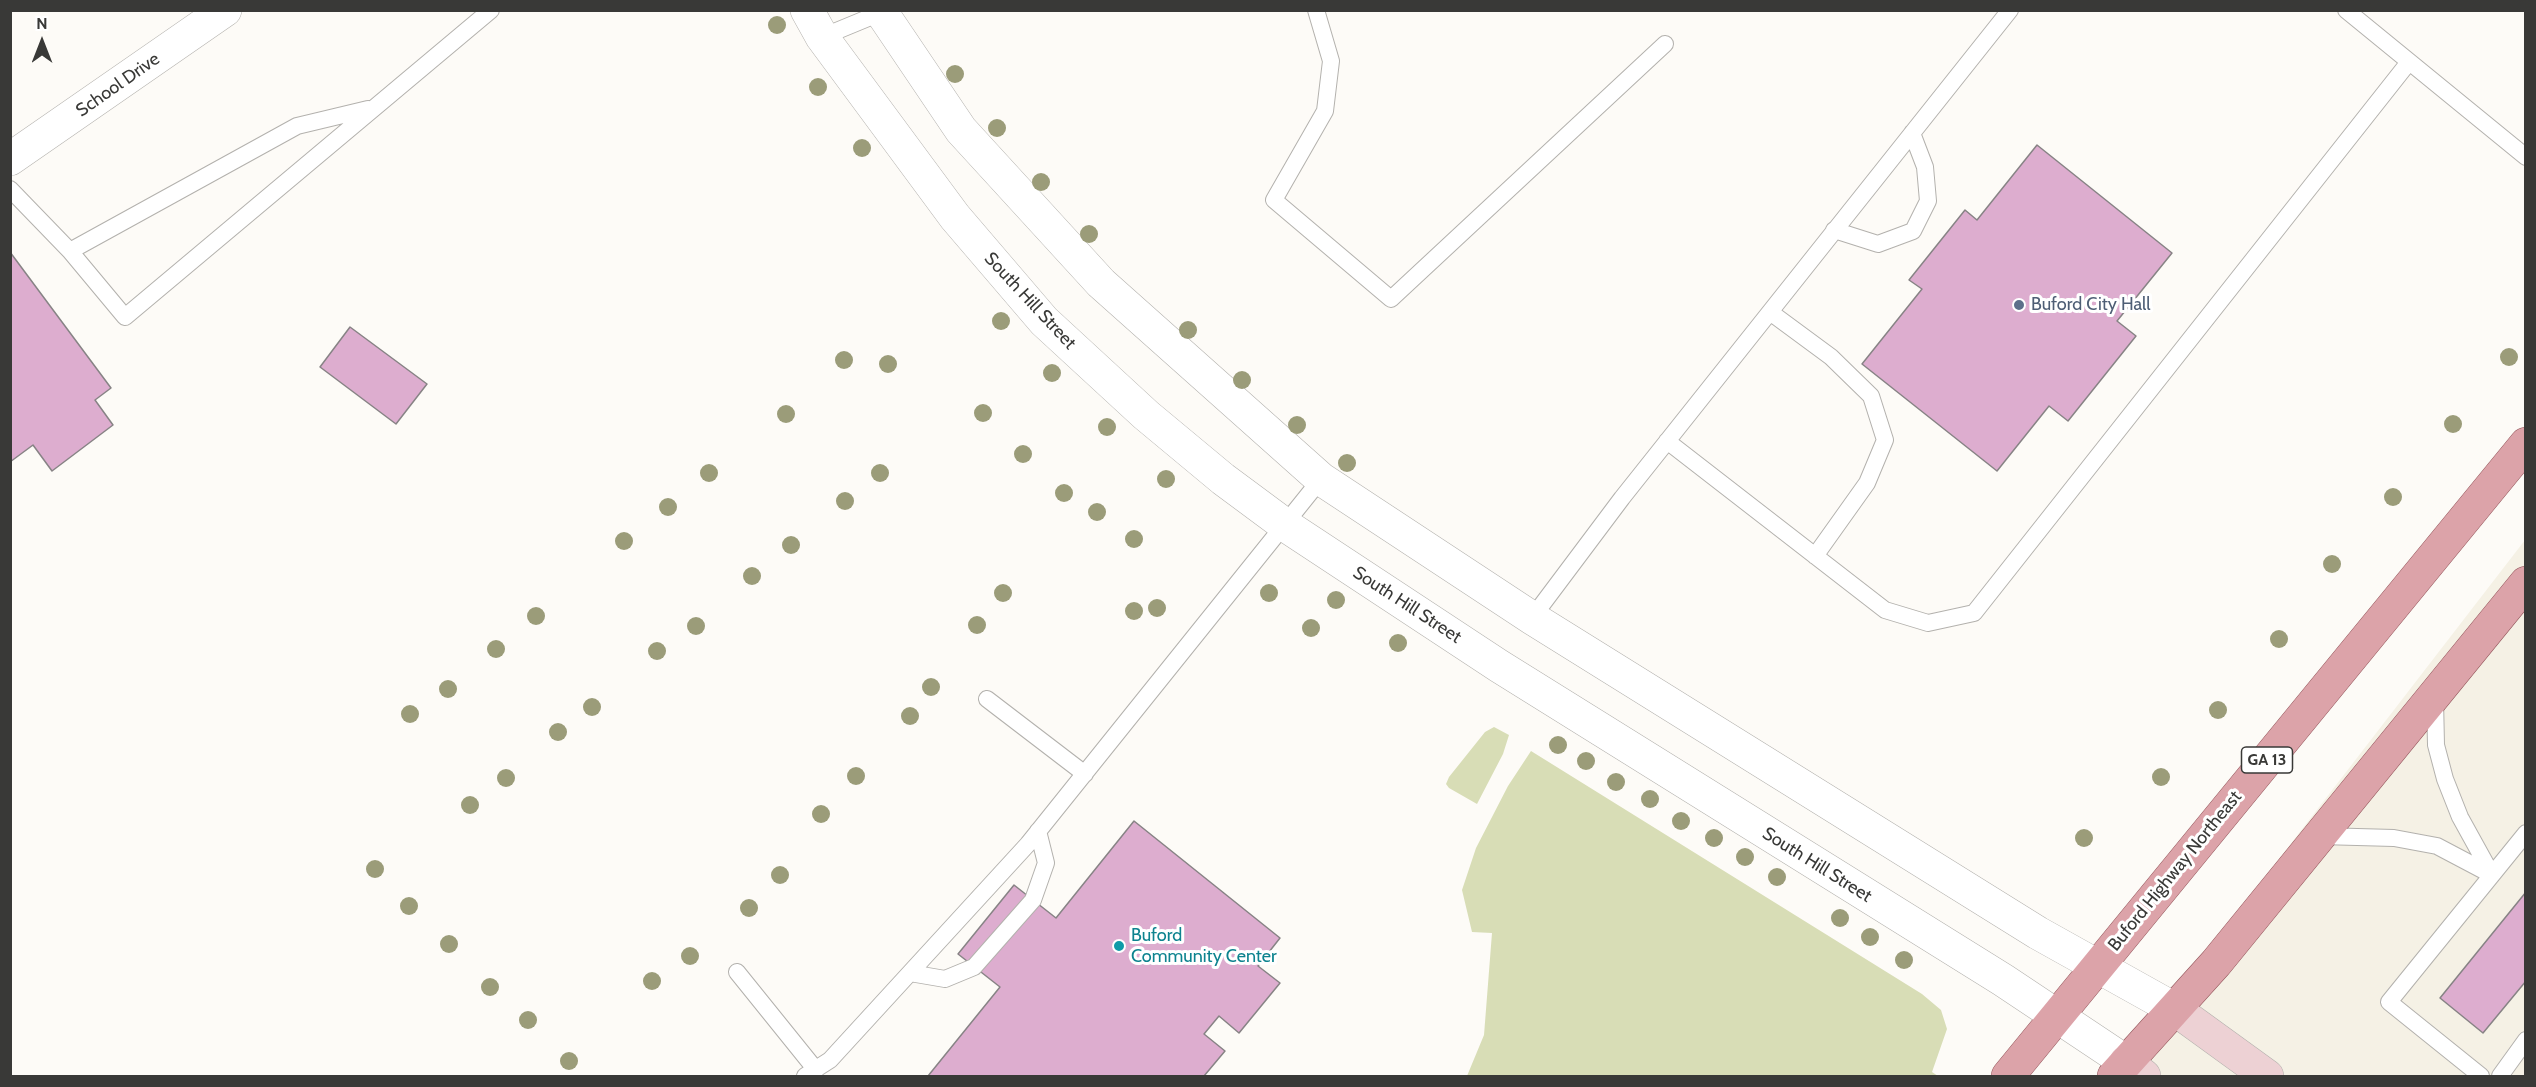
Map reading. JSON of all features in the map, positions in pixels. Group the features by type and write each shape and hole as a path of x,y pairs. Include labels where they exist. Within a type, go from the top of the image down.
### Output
{"main road":[{"name":"Buford Highway Northeast","path":"2008,1077 2526,444"},
{"path":"2128,1072 2176,1010 2526,583"},
{"path":"2176,1010 2267,1077"}],"street":[{"name":"School Drive","path":"10,159 225,10"},
{"path":"882,11 961,130 1101,283 1321,479 1532,618 2038,933 2176,1010"},
{"name":"South Hill Street","path":"815,24 955,217 1044,321 1146,415 1223,479 1285,525 1499,666 2002,980 2128,1072"}],"lane":[{"path":"10,189 70,251 125,317 491,10"},
{"path":"1316,10 1331,61 1325,111 1274,200 1391,298 1665,44"},
{"path":"1532,618 1667,441 2010,10"},
{"path":"2346,10 2526,157"},
{"path":"815,24 882,11"},
{"path":"1667,441 1885,610 1928,623 1974,613 2409,62"},
{"path":"70,251 297,126 373,108"},
{"path":"1834,230 1878,244 1913,231 1928,201 1924,167 1912,133"},
{"path":"1770,312 1831,357 1871,396 1885,440 1867,483 1815,556"},
{"path":"737,972 810,1073 830,1060 1038,831 1321,479"},
{"path":"2435,696 2436,745 2445,779 2460,817 2492,875"},
{"path":"987,699 1085,774"},
{"path":"910,973 945,979 974,966 982,958 1033,900 1046,863 1038,831"},
{"path":"2481,1077 2389,1002 2526,833"},
{"path":"2320,836 2394,838 2438,846 2492,875"},
{"path":"2500,1077 2526,1040"}],"shaded area":[{"path":"2525,540 2525,1076 2106,1076 2151,1025"}],"green space":[{"path":"1494,727 1509,735 1503,754 1477,804 1446,784 1449,777 1485,732"},
{"path":"1531,751 1922,994 1941,1010 1947,1029 1932,1072 1938,1076 1467,1076 1484,1035 1492,933 1472,932 1462,890 1476,848 1508,786"}],"building":[{"name":"Buford City Hall","path":"2037,145 2172,253 2117,321 2136,336 2068,421 2049,406 1997,471 1862,364 1922,289 1909,280 1965,210 1977,220"},
{"path":"10,252 111,388 95,400 113,425 52,471 33,445 10,462"},
{"path":"350,327 427,384 396,424 320,367"},
{"name":"Buford Community Center","path":"1134,821 1280,938 1258,966 1280,983 1239,1033 1219,1016 1204,1034 1225,1051 1204,1076 928,1076 1000,987 958,954 1014,885 1056,918"},
{"path":"2526,892 2526,981 2483,1033 2440,998"}],"place":[{"name":"Buford City Hall","path":"2019,305"},
{"name":"Buford Community Center","path":"1119,946"}]}
